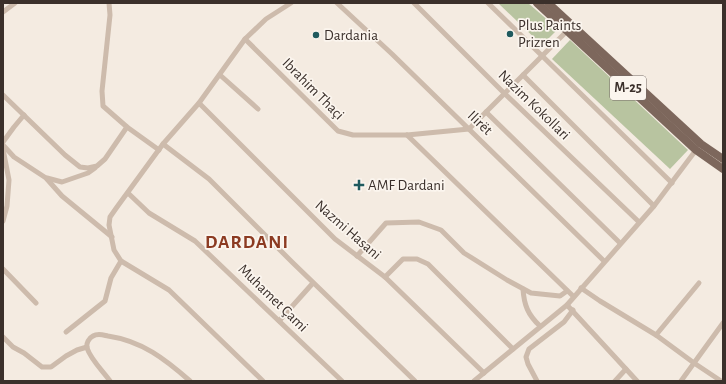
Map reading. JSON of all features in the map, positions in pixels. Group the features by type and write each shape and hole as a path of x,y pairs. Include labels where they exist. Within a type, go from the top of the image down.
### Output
{"main road":[{"name":"M-25","path":"537,3 570,28 701,144 723,160"},
{"name":"M-25","path":"548,3 570,28 696,150 723,169"}],"street":[{"path":"3,12 15,3"},
{"path":"109,3 110,15 102,91 103,106 127,127 159,150"},
{"path":"263,381 168,290 121,261 114,250 110,217 163,144 199,103 245,39 266,19 290,3"},
{"name":"Ilirët","path":"337,3 392,54 604,261"},
{"name":"Nazim Kokollari","path":"414,3 504,93 639,222"},
{"path":"488,3 543,55 672,183"},
{"path":"469,130 570,28"},
{"name":"Ibrahim Thaçi","path":"245,39 338,131 353,135 408,135 469,130"},
{"path":"220,74 258,109"},
{"path":"523,75 654,206"},
{"path":"3,95 65,155 80,167 88,168 97,166"},
{"name":"Nazmi Hasani","path":"199,103 336,239 385,278 484,373"},
{"path":"486,112 620,242"},
{"path":"24,115 3,143 14,157 46,178 62,196 112,237"},
{"path":"46,178 62,182 88,173 105,159 127,127"},
{"path":"408,135 573,296"},
{"path":"163,144 209,179 313,283 415,381"},
{"path":"3,149 9,180 7,206 3,221"},
{"path":"474,381 567,305 573,296 620,242 654,206 696,150"},
{"name":"Muhamet Çami","path":"128,193 149,213 195,241 342,381"},
{"path":"357,256 386,223 419,222 441,230 464,253 523,289 532,293 560,296 567,291"},
{"path":"385,278 403,259 417,259 428,264 513,349"},
{"path":"66,332 105,301 111,278 121,261"},
{"path":"3,269 36,303"},
{"path":"279,321 313,283"},
{"path":"656,335 699,283"},
{"path":"580,288 656,335 721,381"},
{"path":"523,289 527,310 533,320 540,326"},
{"path":"567,305 637,381"},
{"path":"537,381 526,357 529,350 564,322 573,310"},
{"path":"681,381 723,323"},
{"path":"110,381 104,371 95,362 87,347 88,341 91,337 97,334 117,337 145,347 167,361 190,381"},
{"path":"3,337 13,347 24,353 42,367 51,367 66,356 87,347"},
{"path":"615,381 626,369"}],"green space":[{"path":"498,3 528,3 558,29 542,45"},
{"path":"570,40 688,150 670,169 552,59"}],"place":[{"name":"Plus Paints Prizren","path":"510,34"},
{"name":"Dardania","path":"316,35"},
{"name":"AMF Dardani","path":"359,185"}],"district":[{"name":"DARDANI","path":"247,242"}]}
